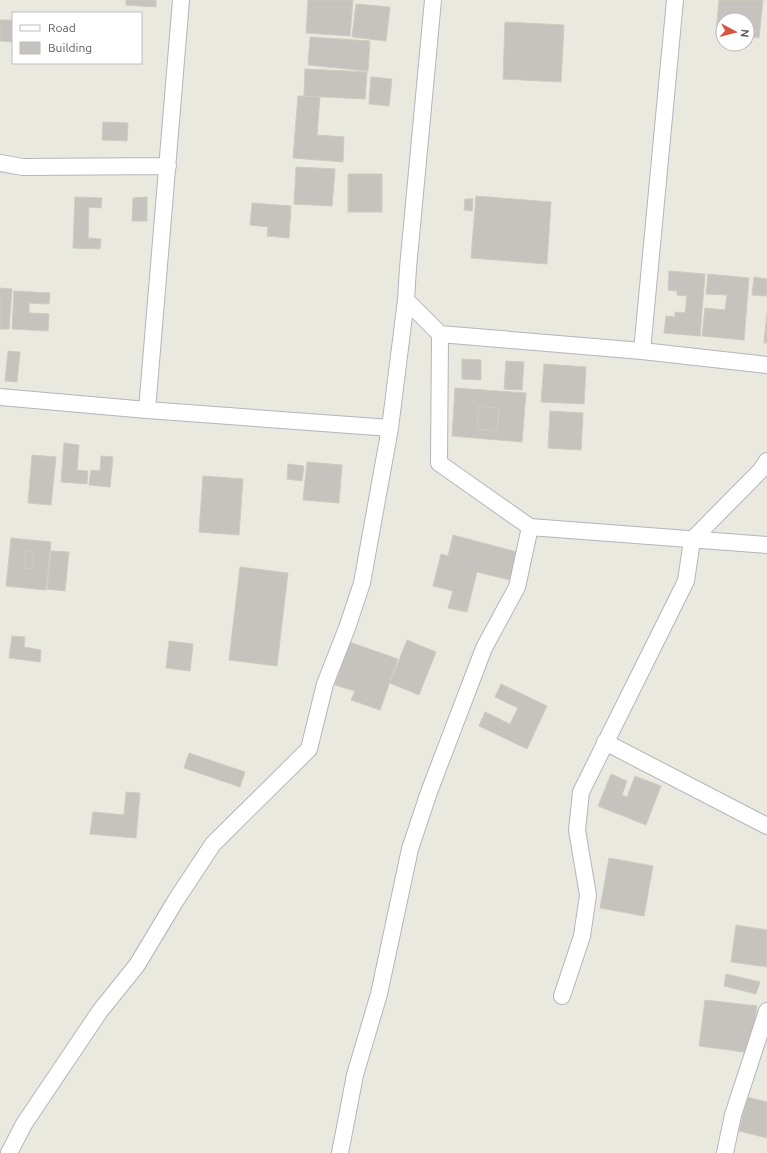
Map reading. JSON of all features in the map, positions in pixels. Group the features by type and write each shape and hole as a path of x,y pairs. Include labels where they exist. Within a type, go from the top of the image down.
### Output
{"street":[{"path":"147,410 181,0"},
{"path":"8,1153 24,1124 100,1011 137,965 176,900 213,844 309,749 325,684 347,628 362,583 390,428 406,300 433,0"},
{"path":"642,351 675,0"},
{"path":"0,163 24,167 168,166"},
{"path":"406,300 440,334 642,351 767,365"},
{"path":"440,334 439,463 530,527 767,546"},
{"path":"0,397 147,410 390,428"},
{"path":"562,996 582,936 588,895 577,830 580,792 686,581 692,540 761,470 767,461"},
{"path":"340,1153 355,1075 379,994 410,849 429,792 440,768 484,648 517,587 530,527"},
{"path":"604,742 767,826"},
{"path":"725,1153 733,1115 767,1011"}],"building":[{"path":"126,0 156,0 156,7 126,5"},
{"path":"308,0 353,0 350,36 306,33"},
{"path":"719,0 763,0 759,38 755,37 755,12 718,12"},
{"path":"356,4 390,7 386,41 352,37"},
{"path":"0,20 12,20 12,42 0,41"},
{"path":"505,22 564,25 561,82 503,79"},
{"path":"310,37 370,41 368,71 308,65"},
{"path":"305,69 367,72 365,99 304,96"},
{"path":"371,77 392,79 389,106 369,104"},
{"path":"298,96 320,97 317,135 344,137 343,162 293,158"},
{"path":"103,122 128,123 127,141 102,140"},
{"path":"296,167 335,169 332,206 294,204"},
{"path":"348,174 382,174 382,212 348,212"},
{"path":"476,196 551,202 547,264 471,258"},
{"path":"75,197 102,198 101,208 89,207 88,238 101,239 100,249 73,248"},
{"path":"147,197 147,221 132,221 133,198"},
{"path":"465,199 473,199 472,211 464,210"},
{"path":"252,203 291,206 289,238 267,236 268,227 250,225"},
{"path":"669,271 705,274 700,336 664,333 666,316 675,317 675,312 685,313 687,296 677,295 677,291 668,290"},
{"path":"708,274 749,278 744,340 702,336 705,308 725,310 727,295 706,294"},
{"path":"754,277 767,279 767,296 752,295"},
{"path":"0,288 12,289 9,329 0,329"},
{"path":"14,291 50,293 49,304 29,303 29,313 49,314 48,331 12,329"},
{"path":"767,313 767,343 764,343"},
{"path":"8,351 20,352 17,382 5,381"},
{"path":"462,359 481,360 481,380 462,379"},
{"path":"506,361 524,362 522,390 504,389"},
{"path":"544,364 586,367 584,404 541,402"},
{"path":"455,388 526,393 522,442 452,436","holes":["479,406 499,408 497,431 477,429"]},
{"path":"479,406 499,408 497,431 477,429"},
{"path":"550,411 583,413 581,450 548,448"},
{"path":"64,443 79,445 77,470 88,471 87,484 61,482"},
{"path":"32,455 56,457 51,505 28,503"},
{"path":"101,456 113,457 110,487 89,485 91,470 100,471"},
{"path":"307,462 342,465 339,503 303,500"},
{"path":"288,464 304,466 302,481 287,479"},
{"path":"203,476 243,479 239,535 199,532"},
{"path":"453,535 517,552 510,580 477,572 467,612 448,608 453,591 433,586 441,554 448,556"},
{"path":"11,538 51,542 46,590 6,586","holes":["26,551 34,552 32,569 24,568"]},
{"path":"26,551 34,552 32,569 24,568"},
{"path":"51,551 69,552 65,591 47,589"},
{"path":"240,567 288,573 277,666 229,660"},
{"path":"12,636 25,637 24,647 41,650 40,662 9,658"},
{"path":"407,640 436,652 419,695 390,683"},
{"path":"169,641 193,644 190,671 166,668"},
{"path":"349,642 398,659 380,710 351,700 355,691 335,685"},
{"path":"501,684 547,706 527,749 479,726 485,712 510,724 518,708 495,697"},
{"path":"189,753 245,772 240,787 184,768"},
{"path":"611,774 627,781 622,795 627,797 635,776 661,786 646,825 598,806"},
{"path":"126,792 140,793 136,838 90,834 93,812 124,815"},
{"path":"609,858 653,866 644,916 600,908"},
{"path":"736,925 767,930 767,967 731,962"},
{"path":"726,974 760,982 756,994 724,986"},
{"path":"705,1000 757,1006 751,1053 699,1046"},
{"path":"747,1097 767,1102 767,1138 739,1131"}]}
